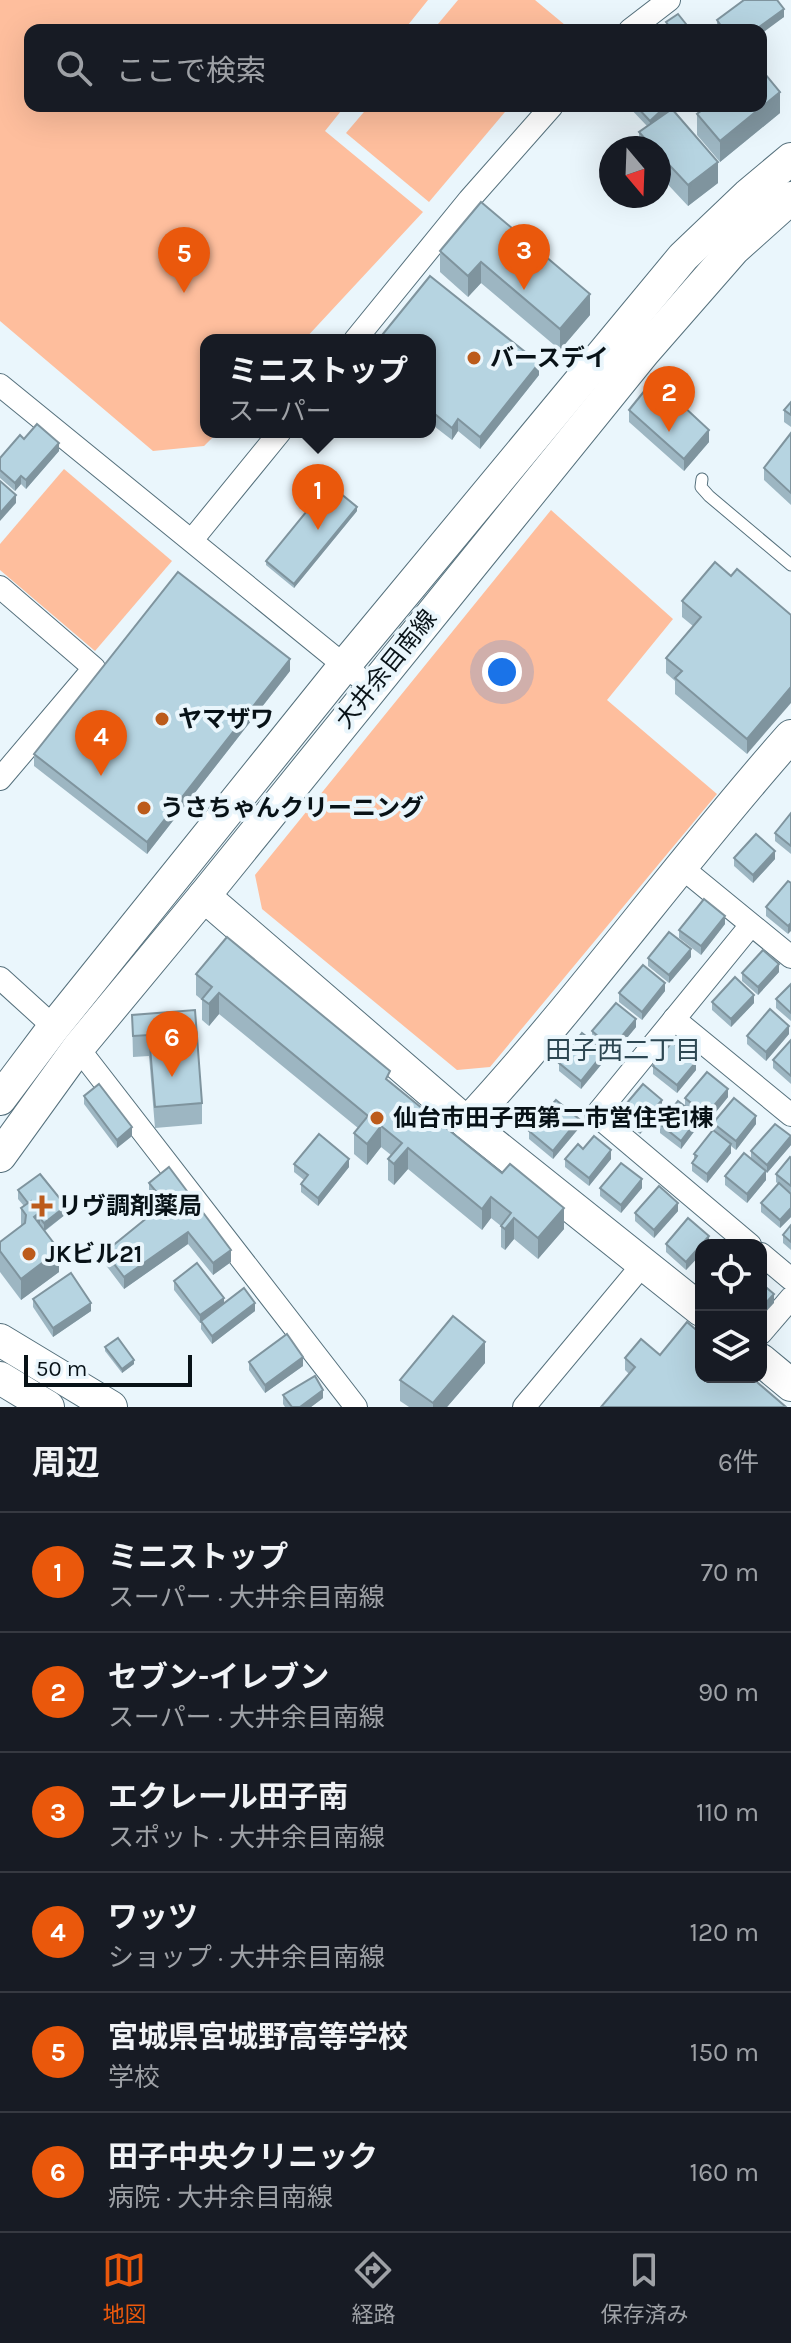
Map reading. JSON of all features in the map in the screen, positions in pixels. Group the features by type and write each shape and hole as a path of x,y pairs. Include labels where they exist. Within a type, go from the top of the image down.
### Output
{"street":[{"path":"638,24 669,0"},
{"path":"360,334 469,200 547,112"},
{"path":"0,1099 54,1027 345,665 683,257 791,159"},
{"name":"大井余目南線","path":"0,1156 78,1048 644,352 734,249 791,198"},
{"path":"0,385 371,688"},
{"path":"192,540 275,438"},
{"path":"0,587 94,668 0,779"},
{"path":"467,1123 528,1058 791,736"},
{"path":"681,867 791,957"},
{"path":"204,896 467,1123 695,1305"},
{"path":"743,1239 596,1115 751,925"},
{"path":"0,978 54,1027"},
{"path":"674,1019 791,1115"},
{"path":"78,1048 356,1407"},
{"path":"767,1259 791,1279"},
{"path":"524,1407 644,1263"},
{"path":"767,1326 791,1298"},
{"path":"0,1340 111,1407"},
{"path":"767,1365 791,1385"},
{"path":"0,1378 48,1407"}],"lane":[{"path":"702,479 701,487 709,496 791,565"}],"shaded area":[{"path":"0,0 428,0 409,24 24,24 24,112 340,112 325,131 423,212 310,334 200,334 200,438 212,438 204,446 153,451 0,321"},
{"path":"458,0 535,0 564,24 438,24"},
{"path":"364,112 505,112 429,202 346,133"},
{"path":"64,469 172,561 95,651 0,570 0,544"},
{"path":"551,510 673,619 607,700 717,794 490,1067 457,1070 262,909 255,875"}],"building":[{"path":"744,0 777,0 784,9 763,24 720,24 717,20"},
{"path":"678,14 686,24 668,24 666,22"},
{"path":"767,76 780,92 767,103"},
{"path":"642,112 660,112 650,121"},
{"path":"668,112 675,112 718,162 688,185 671,167 671,136 642,136 639,132"},
{"path":"700,112 756,112 720,141 697,114"},
{"path":"481,202 590,294 560,329 481,262 468,276 440,251"},
{"name":"バースデイ","path":"430,276 539,363 480,437 458,419 452,428 436,415 436,334 383,334"},
{"path":"654,379 709,430 684,459 629,410"},
{"path":"791,402 791,415 784,410"},
{"path":"37,424 59,443 26,480 21,476 15,483 0,470 0,458 20,435 24,439"},
{"path":"791,433 791,493 764,468"},
{"path":"0,481 16,495 0,513"},
{"path":"329,484 357,507 294,584 266,561"},
{"path":"715,562 731,576 737,569 791,615 791,687 747,739 675,678 682,671 666,658 701,617 682,601"},
{"name":"ヤマザワ","path":"178,572 290,659 147,842 34,754"},
{"path":"791,813 791,846 775,833"},
{"path":"756,834 775,851 753,875 734,858"},
{"path":"788,881 791,883 791,923 788,926 766,907"},
{"path":"704,899 725,916 701,946 679,930"},
{"path":"669,932 691,949 669,975 648,958"},
{"name":"仙台市田子西第二市営住宅1棟","path":"227,937 390,1071 386,1079 502,1173 510,1164 564,1208 538,1238 514,1218 505,1229 501,1226 511,1213 491,1197 482,1209 408,1148 394,1164 388,1159 402,1143 381,1126 367,1144 354,1133 368,1116 219,993 209,1004 202,999 212,987 196,974"},
{"path":"763,950 779,964 758,987 742,973"},
{"path":"643,965 665,983 642,1012 619,993"},
{"path":"735,977 754,995 731,1019 712,1002"},
{"path":"791,984 791,1013 776,999"},
{"path":"616,1003 636,1019 612,1048 592,1031"},
{"path":"770,1009 789,1026 766,1052 747,1036"},
{"path":"195,1010 202,1103 155,1107 149,1035 133,1036 132,1015"},
{"path":"582,1033 605,1051 581,1081 559,1063"},
{"path":"791,1040 791,1076 773,1060"},
{"path":"672,1042 696,1062 677,1085 653,1066"},
{"path":"707,1072 728,1089 706,1115 685,1098"},
{"path":"99,1084 132,1127 117,1140 84,1096"},
{"path":"643,1084 662,1100 640,1126 621,1110"},
{"path":"734,1098 756,1116 736,1141 713,1123"},
{"path":"556,1100 579,1119 553,1151 529,1131"},
{"path":"678,1101 699,1117 681,1141 660,1124"},
{"path":"775,1124 791,1136 767,1165 751,1151"},
{"path":"713,1130 731,1144 707,1174 692,1163 697,1156 694,1154"},
{"path":"319,1134 349,1159 318,1198 301,1184 308,1175 294,1164"},
{"path":"594,1136 611,1150 589,1178 565,1159 578,1144 583,1149"},
{"path":"744,1153 766,1171 747,1194 725,1176"},
{"path":"791,1158 791,1186 776,1174"},
{"path":"621,1163 642,1179 621,1205 600,1188"},
{"path":"169,1167 231,1250 213,1263 188,1232 124,1277 105,1252 164,1204 172,1211 149,1183"},
{"path":"40,1174 66,1206 44,1223 40,1212 18,1190"},
{"path":"779,1183 791,1194 791,1208 780,1220 761,1203"},
{"path":"659,1186 678,1203 654,1230 635,1213"},
{"path":"31,1201 40,1212 34,1217 59,1250 21,1279 0,1251 0,1242 25,1223 26,1215 21,1208"},
{"path":"688,1218 709,1236 695,1239 695,1252 686,1262 666,1244"},
{"path":"791,1225 791,1242 783,1235"},
{"path":"197,1263 224,1298 200,1315 174,1281"},
{"path":"71,1273 91,1303 53,1328 33,1299"},
{"path":"244,1288 255,1303 212,1336 201,1321"},
{"path":"767,1288 774,1294 767,1302"},
{"path":"453,1316 485,1342 433,1403 400,1380"},
{"path":"687,1322 695,1329 695,1383 758,1383 786,1407 601,1407 635,1367 625,1358 641,1339 660,1355"},
{"path":"287,1334 303,1357 265,1385 249,1362"},
{"path":"118,1338 134,1360 122,1369 105,1347"},
{"path":"315,1376 323,1390 300,1407 292,1407 283,1395"}],"place":[{"name":"エクレール田子南","path":"524,290"},
{"name":"宮城県宮城野高等学校","path":"184,293"},
{"name":"バースデイ","path":"474,358"},
{"name":"セブン-イレブン","path":"669,432"},
{"name":"ミニストップ","path":"318,530"},
{"name":"ヤマザワ","path":"162,719"},
{"name":"ワッツ","path":"101,776"},
{"name":"うさちゃんクリーニング","path":"144,808"},
{"name":"田子中央クリニック","path":"172,1077"},
{"name":"仙台市田子西第二市営住宅1棟","path":"377,1118"},
{"name":"リヴ調剤薬局","path":"42,1206"},
{"name":"JKビル21","path":"29,1254"}],"district":[{"name":"田子西二丁目","path":"623,1050"}]}
